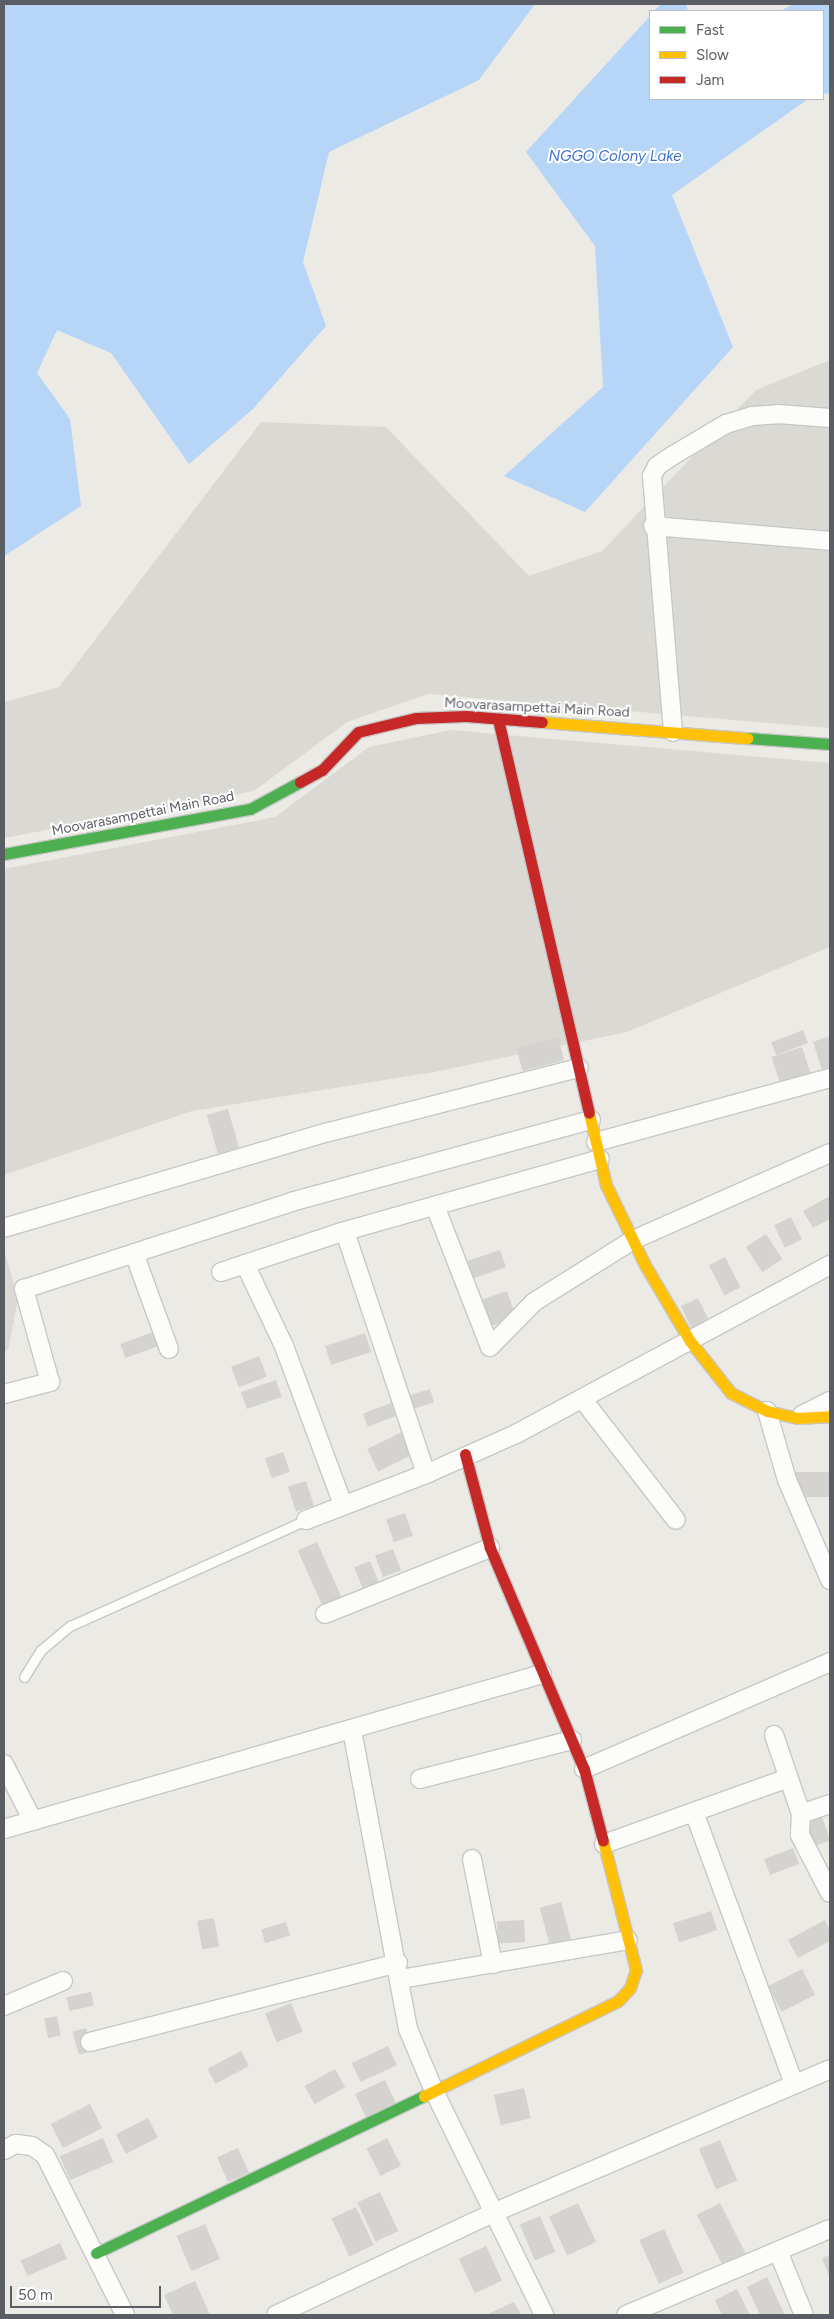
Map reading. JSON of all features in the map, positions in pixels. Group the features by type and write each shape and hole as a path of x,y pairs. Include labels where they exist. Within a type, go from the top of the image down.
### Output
{"street":[{"path":"673,732 653,526 652,476 657,466 698,439 752,416 778,414 830,418"},
{"path":"653,526 830,541"},
{"name":"Moovarasampettai Main Road","path":"4,854 250,809 322,770 358,732 416,718 498,719 830,744"},
{"path":"498,719 606,1185 633,1240 690,1341 731,1393 767,1411 797,1418 830,1416"},
{"path":"4,1228 329,1132 579,1068"},
{"path":"221,1272 345,1232 435,1206 598,1150 830,1078"},
{"path":"4,1394 50,1382 24,1289 291,1202 591,1120"},
{"path":"435,1206 490,1347 534,1302 633,1240 830,1153"},
{"path":"345,1232 426,1474"},
{"path":"134,1253 169,1349"},
{"path":"245,1264 284,1346 343,1505"},
{"path":"306,1520 426,1474 465,1454 516,1434 584,1401 830,1265"},
{"path":"584,1401 676,1520"},
{"path":"797,1418 830,1401"},
{"path":"767,1411 787,1480 830,1580"},
{"path":"96,2253 618,2001 630,1988 636,1970 584,1769 490,1548 465,1454"},
{"path":"325,1614 490,1548"},
{"path":"584,1769 830,1662"},
{"path":"4,1829 542,1674"},
{"path":"352,1730 399,1971 408,2029 434,2091 544,2315"},
{"path":"774,1735 801,1814 800,1835 830,1893"},
{"path":"420,1779 572,1740"},
{"path":"4,1764 33,1821"},
{"path":"604,1844 788,1778"},
{"path":"801,1814 830,1804"},
{"path":"694,1812 794,2084"},
{"path":"472,1859 492,1964"},
{"path":"90,2042 399,1971 492,1964 628,1940"},
{"path":"4,2006 63,1981"},
{"path":"276,2315 494,2213 830,2069"},
{"path":"4,2150 16,2144 32,2146 44,2155 96,2253 125,2315"},
{"path":"626,2315 830,2229"},
{"path":"778,2251 804,2315"}],"lane":[{"path":"24,1677 41,1650 70,1626 306,1520"}],"shaded area":[{"path":"830,360 830,728 428,694 347,722 254,791 4,838 4,702 59,687 261,422 386,427 529,576 602,551 756,390"},
{"path":"451,730 830,763 830,947 627,1032 434,1072 192,1111 4,1175 4,869 275,817 369,747"},
{"path":"4,1249 18,1299 8,1350 4,1352"}],"water":[{"path":"4,4 535,4 479,80 329,152 303,262 326,326 253,409 189,464 111,353 57,330 37,373 70,419 81,506 4,556"},
{"path":"661,4 686,4 688,10 655,10"},
{"path":"794,4 830,4 830,93 824,94 824,10 782,10"},
{"name":"NGGO Colony Lake","path":"649,17 649,100 807,100 672,195 733,347 585,512 504,476 603,387 595,246 526,152"}],"building":[{"path":"803,1030 808,1043 776,1055 771,1042"},
{"path":"830,1036 830,1067 822,1069 813,1042"},
{"path":"558,1037 564,1060 523,1071 516,1048"},
{"path":"802,1047 811,1075 781,1084 772,1057"},
{"path":"228,1109 239,1147 218,1154 207,1115"},
{"path":"830,1196 830,1219 813,1228 803,1211"},
{"path":"791,1217 802,1239 785,1248 774,1225"},
{"path":"766,1234 782,1259 762,1272 746,1247"},
{"path":"500,1250 506,1267 470,1279 464,1262"},
{"path":"725,1257 740,1287 724,1295 709,1265"},
{"path":"507,1291 516,1317 486,1328 477,1301"},
{"path":"698,1298 709,1320 692,1329 681,1306"},
{"path":"156,1331 161,1345 125,1358 120,1344"},
{"path":"365,1333 371,1352 331,1365 325,1346"},
{"path":"259,1356 267,1377 239,1387 231,1367"},
{"path":"276,1380 282,1397 247,1409 241,1392"},
{"path":"430,1389 434,1402 413,1409 409,1395"},
{"path":"391,1403 396,1416 368,1427 363,1414"},
{"path":"404,1431 415,1453 378,1471 367,1449"},
{"path":"283,1452 290,1472 272,1478 265,1458"},
{"path":"796,1472 830,1472 830,1497 796,1497"},
{"path":"306,1481 314,1506 296,1512 288,1487"},
{"path":"405,1513 413,1536 394,1542 386,1520"},
{"path":"317,1542 343,1600 324,1609 298,1551"},
{"path":"393,1549 401,1571 383,1577 375,1555"},
{"path":"370,1561 379,1583 363,1590 354,1567"},
{"path":"822,1816 830,1841 811,1847 803,1822"},
{"path":"793,1848 799,1864 770,1875 764,1859"},
{"path":"561,1902 573,1947 552,1953 540,1908"},
{"path":"711,1911 717,1930 679,1942 673,1923"},
{"path":"214,1918 219,1947 202,1950 197,1921"},
{"path":"524,1920 525,1942 498,1943 497,1921"},
{"path":"825,1920 830,1930 830,1941 798,1958 788,1940"},
{"path":"286,1922 290,1935 265,1943 261,1930"},
{"path":"802,1969 815,1995 781,2012 768,1986"},
{"path":"91,1992 94,2006 69,2011 67,1997"},
{"path":"291,2003 303,2032 277,2042 265,2013"},
{"path":"57,2016 61,2036 48,2038 44,2018"},
{"path":"86,2028 92,2051 79,2055 72,2032"},
{"path":"388,2046 397,2065 361,2082 352,2063"},
{"path":"241,2051 249,2066 215,2084 207,2069"},
{"path":"335,2069 345,2087 315,2104 304,2086"},
{"path":"385,2080 396,2104 366,2118 355,2094"},
{"path":"524,2088 531,2118 501,2125 494,2095"},
{"path":"90,2104 102,2128 63,2148 51,2124"},
{"path":"148,2118 158,2138 126,2154 116,2134"},
{"path":"103,2138 113,2162 70,2180 60,2156"},
{"path":"387,2138 401,2166 381,2176 367,2148"},
{"path":"720,2140 737,2181 716,2189 699,2149"},
{"path":"238,2148 249,2173 228,2182 217,2157"},
{"path":"380,2192 398,2231 376,2242 357,2203"},
{"path":"578,2203 596,2242 567,2255 549,2217"},
{"path":"720,2203 745,2253 722,2265 697,2215"},
{"path":"356,2207 374,2245 349,2256 332,2218"},
{"path":"540,2216 555,2252 535,2260 520,2225"},
{"path":"205,2224 220,2259 191,2271 176,2236"},
{"path":"664,2229 684,2273 659,2284 639,2240"},
{"path":"60,2243 67,2259 28,2276 21,2260"},
{"path":"486,2246 502,2280 475,2293 459,2259"},
{"path":"830,2255 830,2279 822,2258"},
{"path":"767,2277 785,2315 760,2315 747,2287"},
{"path":"195,2281 210,2315 173,2315 164,2295"},
{"path":"737,2289 750,2315 722,2315 715,2300"},
{"path":"514,2302 521,2315 486,2315"}],"traffic: fast":[{"path":"747,738 830,744"},
{"path":"4,854 250,809 300,782"},
{"path":"96,2253 424,2096"}],"traffic: slow":[{"path":"542,722 747,738"},
{"path":"589,1113 606,1185 645,1265 690,1341 731,1393 767,1411 797,1418 830,1416"},
{"path":"424,2096 618,2001 630,1988 636,1970 603,1841"}],"traffic: jam":[{"path":"300,782 322,770 358,732 416,718 466,716 542,722"},
{"path":"498,719 589,1113"},
{"path":"465,1454 490,1548 584,1769 603,1841"}]}
